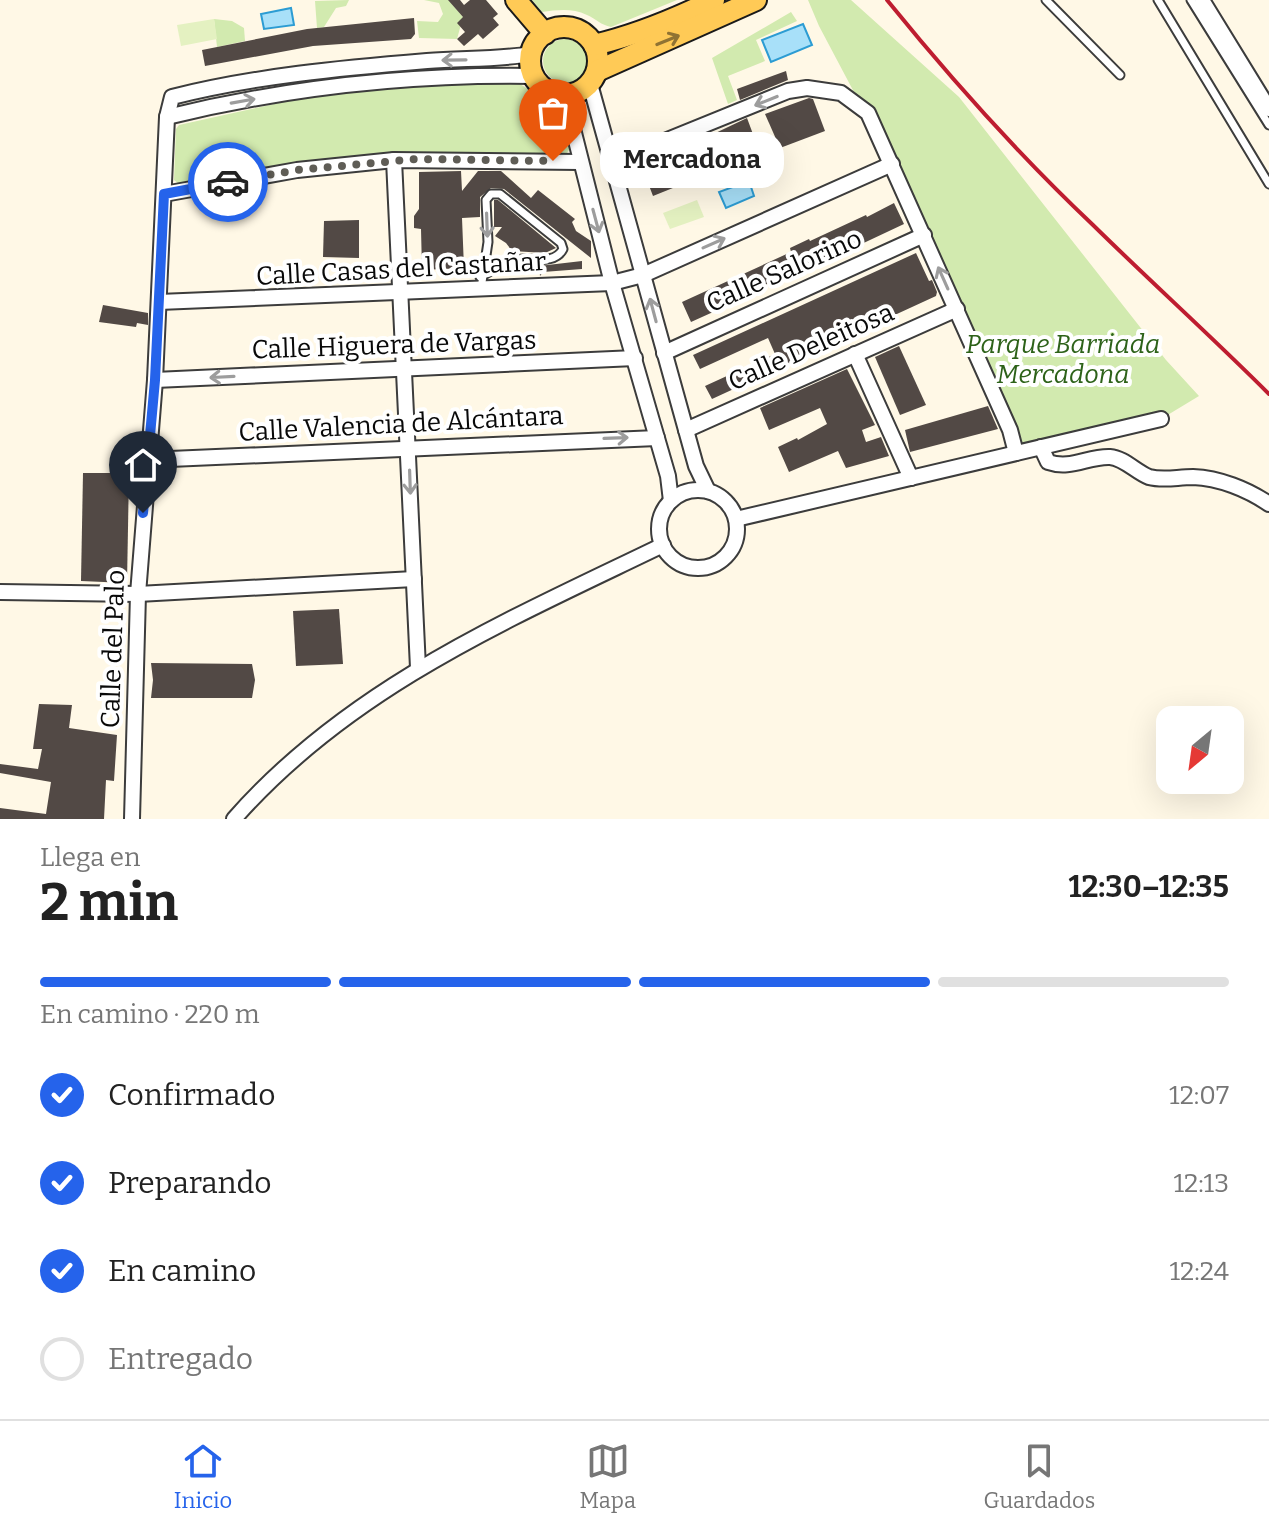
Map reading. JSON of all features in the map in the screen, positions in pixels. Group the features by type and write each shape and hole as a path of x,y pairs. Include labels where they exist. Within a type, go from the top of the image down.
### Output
{"main road":[{"path":"516,0 545,34"},
{"path":"594,45 652,28 714,0"},
{"path":"593,78 598,58 594,45 589,38 572,28 553,29 534,46 531,54 534,76 543,88 556,94 574,94 593,78 756,0"}],"street":[{"path":"1202,0 1269,109"},
{"name":"Calle del Palo","path":"132,819 138,594 155,380 167,117 172,97 318,71 431,60 503,59 531,54"},
{"path":"167,117 321,87 445,78 534,76"},
{"path":"593,78 664,353 696,466 708,491"},
{"path":"613,162 788,91 807,88 841,93 868,113 1010,430 1016,453"},
{"path":"556,94 570,117 612,283 668,476 671,501"},
{"path":"164,194 297,170 394,160 580,162"},
{"path":"394,160 418,668"},
{"name":"Calle Casas del Castañar","path":"159,302 401,293 480,283 612,283 643,275 892,164"},
{"name":"Calle Salorino","path":"664,353 924,235"},
{"name":"Calle Deleitosa","path":"686,430 957,309"},
{"path":"855,354 911,478"},
{"name":"Calle Higuera de Vargas","path":"155,380 635,358"},
{"path":"736,519 1161,419"},
{"name":"Calle Valencia de Alcántara","path":"147,460 657,438"},
{"path":"1041,447 1048,462 1057,465 1069,466 1112,457 1150,477 1213,479 1269,504"},
{"path":"695,490 708,491 730,506 736,519 737,532 734,545 726,556 715,564 695,568 671,556 663,545 660,525 663,512 671,501 695,490"},
{"path":"234,819 256,795 339,722 418,668 504,622 663,545"},
{"path":"0,592 138,594 414,579"}],"lane":[{"path":"1046,0 1120,75"},
{"path":"1158,0 1269,184"},
{"path":"1191,0 1269,125"},
{"path":"491,194 500,194 561,243 563,249 560,255 552,259 511,259 480,283 488,242 486,200 491,194"}],"green space":[{"path":"349,0 346,6 336,8 324,27 317,28 315,1"},
{"path":"424,0 455,0 451,3 463,17 457,39 419,38 417,21 438,22 443,14 439,3"},
{"path":"532,0 677,0 611,27 576,11 542,12"},
{"name":"Parque Barriada Mercadona","path":"808,0 851,0 959,97 1166,360 1199,396 1161,419 1016,453 892,164"},
{"path":"791,12 797,21 756,40 765,61 728,76 737,100 728,104 712,58"},
{"path":"214,19 232,21 244,28 245,41 217,47"},
{"path":"214,19 217,39 181,46 177,25"},
{"path":"565,39 580,46 587,61 580,76 565,83 550,76 543,61 550,46"},
{"path":"517,82 557,108 570,148 566,155 395,155 179,184 174,180 176,129 179,125 310,96 372,88"},
{"path":"697,200 704,217 670,229 663,213"}],"water":[{"path":"291,8 294,25 264,29 261,14"},
{"path":"803,24 812,45 771,62 762,40"},
{"path":"749,181 754,196 726,208 719,192"}],"building":[{"path":"448,0 460,0 464,5 470,0 486,0 498,14 493,18 499,25 483,39 478,34 464,46 457,39 465,32 457,23 463,17"},
{"path":"414,18 415,34 411,39 313,46 205,66 202,50 307,29"},
{"path":"786,71 788,80 740,100 737,89"},
{"path":"813,99 825,131 780,148 765,114"},
{"path":"747,118 760,153 653,196 640,162 685,144 686,147"},
{"path":"461,171 462,191 478,171 501,171 531,198 538,190 575,219 572,222 576,231 591,241 591,258 504,189 491,188 480,197 480,217 462,218 464,268 422,270 421,229 414,228 414,216 419,209 419,172"},
{"path":"494,200 498,200 556,248 545,253 512,251 495,236 502,227 494,227"},
{"path":"894,203 904,224 819,264 765,285 766,288 691,322 682,302 791,252 790,248 809,239"},
{"path":"359,220 359,258 323,257 324,221"},
{"path":"916,253 929,281 932,280 936,296 712,399 705,386 775,354 768,338 700,369 693,355"},
{"path":"582,261 582,269 543,272 540,276 539,266"},
{"path":"103,305 148,313 148,325 137,323 136,327 99,322"},
{"path":"899,346 926,405 900,415 875,357"},
{"path":"847,369 875,425 862,430 866,442 881,437 889,456 846,468 838,451 789,472 778,447 827,424 820,408 769,430 760,408"},
{"path":"988,406 998,429 910,452 905,430"},
{"path":"83,473 129,473 127,583 81,581"},
{"path":"339,609 343,664 296,666 293,611"},
{"path":"151,663 252,664 255,680 252,698 151,698"},
{"path":"39,704 72,705 69,728 117,735 114,781 106,780 104,819 0,819 0,808 46,814 51,782 0,773 0,764 38,769 42,749 33,749"}],"railway":[{"path":"887,0 1012,144 1269,394"}],"way so far":[{"path":"228,182 297,170 417,159 553,161"}],"place":[{"name":"Mercadona","path":"553,161"}],"route":[{"path":"143,513 155,380 164,194 228,182"}]}
